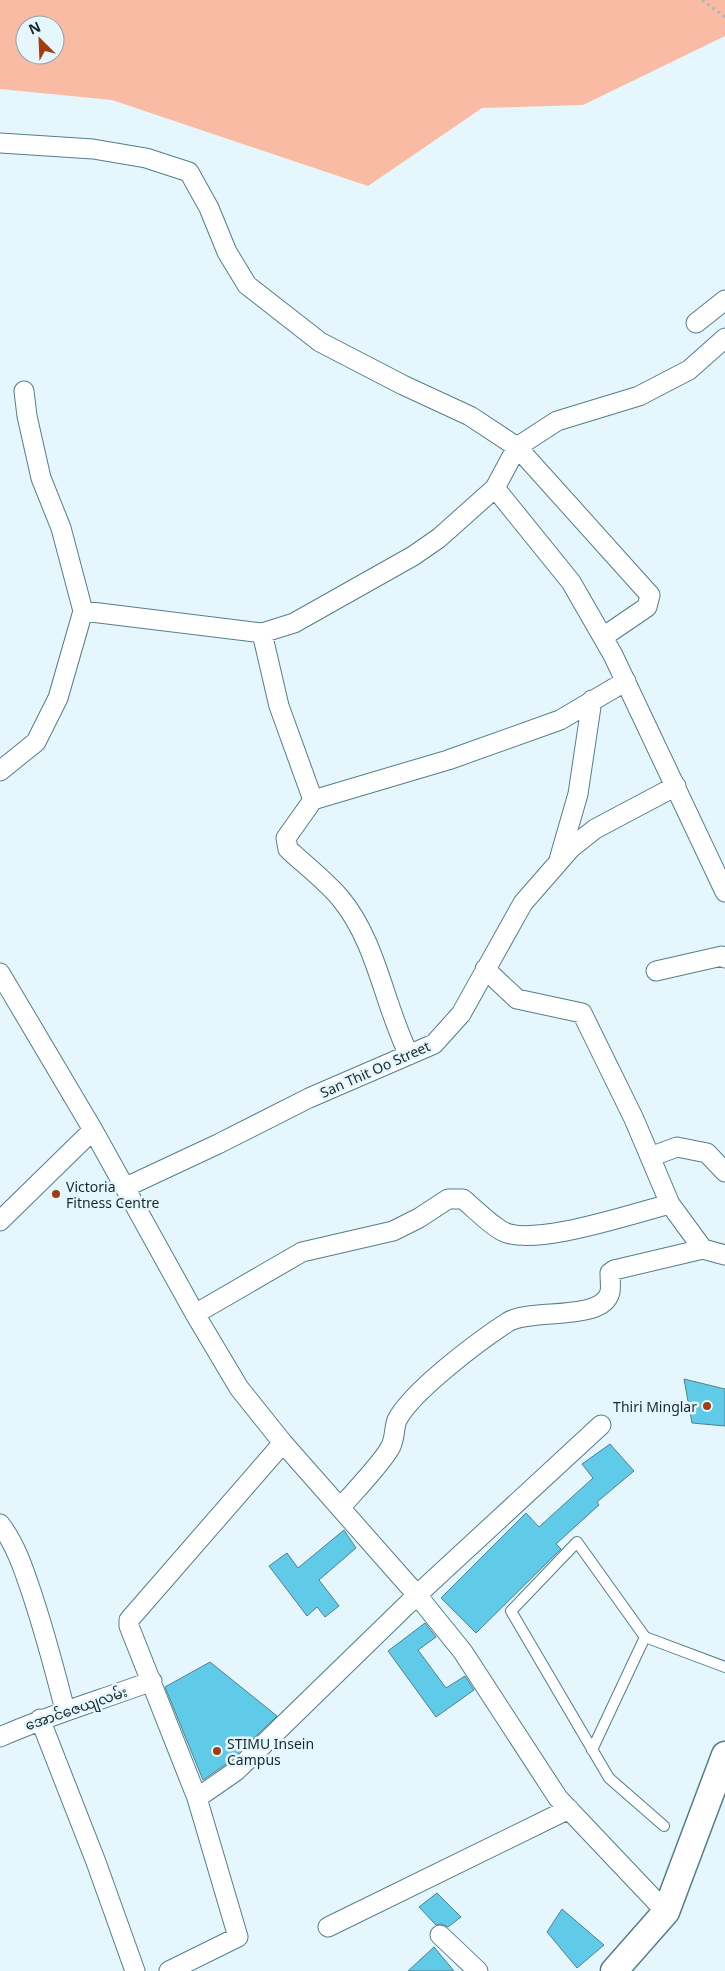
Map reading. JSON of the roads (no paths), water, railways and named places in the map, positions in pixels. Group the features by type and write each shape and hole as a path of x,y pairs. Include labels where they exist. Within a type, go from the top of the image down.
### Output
{"street":[{"path":"0,142 93,149 146,158 189,172 209,208 227,252 247,285 320,342 403,385 470,416 517,447 650,595 647,607 603,638"},
{"path":"696,323 725,300"},
{"path":"83,611 262,633 294,623 413,556 439,538 495,488 517,447 557,421 639,396 689,370 725,338"},
{"path":"0,771 36,742 58,698 83,611 61,528 41,478 27,416 24,390"},
{"path":"495,488 571,582 603,638 626,681 725,892"},
{"path":"262,633 279,706 313,800"},
{"path":"409,1055 401,1039 366,939 340,899 288,849 286,838 313,800 448,760 560,720 626,681"},
{"path":"558,865 578,794 592,700"},
{"name":"San Thit Oo Street","path":"126,1187 309,1098 434,1044 461,1014 523,903 558,865 570,848 595,829 676,786"},
{"path":"656,971 722,956 725,958"},
{"path":"486,969 517,999 582,1013 634,1118 670,1204 703,1249"},
{"path":"0,973 126,1187 195,1314 239,1388 283,1443 417,1595 464,1652 558,1798 666,1912"},
{"path":"0,1221 93,1130"},
{"path":"650,1157 677,1147 707,1153 725,1172"},
{"path":"195,1314 302,1252 393,1231 419,1218 448,1199 463,1199 502,1232 528,1237 574,1229 670,1204"},
{"path":"340,1508 391,1447 397,1420 416,1397 444,1370 510,1320 587,1310 602,1305 610,1294 610,1273 614,1270 703,1249 725,1255"},
{"path":"197,1798 236,1771 417,1595 601,1425"},
{"path":"168,1971 238,1937 197,1798 128,1620 283,1443"},
{"path":"0,1524 10,1538 22,1566 46,1636 65,1710"},
{"name":"အောင်ဇေယျလမ်း","path":"0,1737 40,1719 65,1710 92,1704 152,1681"},
{"path":"40,1719 96,1862 135,1971"},
{"path":"614,1971 666,1912 725,1755"},
{"path":"328,1927 569,1809"},
{"path":"440,1936 478,1971"}],"lane":[{"path":"664,1826 609,1778 511,1611 577,1542 645,1637 725,1667"},
{"path":"592,1750 645,1637"}],"place":[{"name":"Victoria Fitness Centre","path":"56,1194"},
{"name":"Thiri Minglar","path":"707,1406"},
{"name":"STIMU Insein Campus","path":"217,1751"}]}
